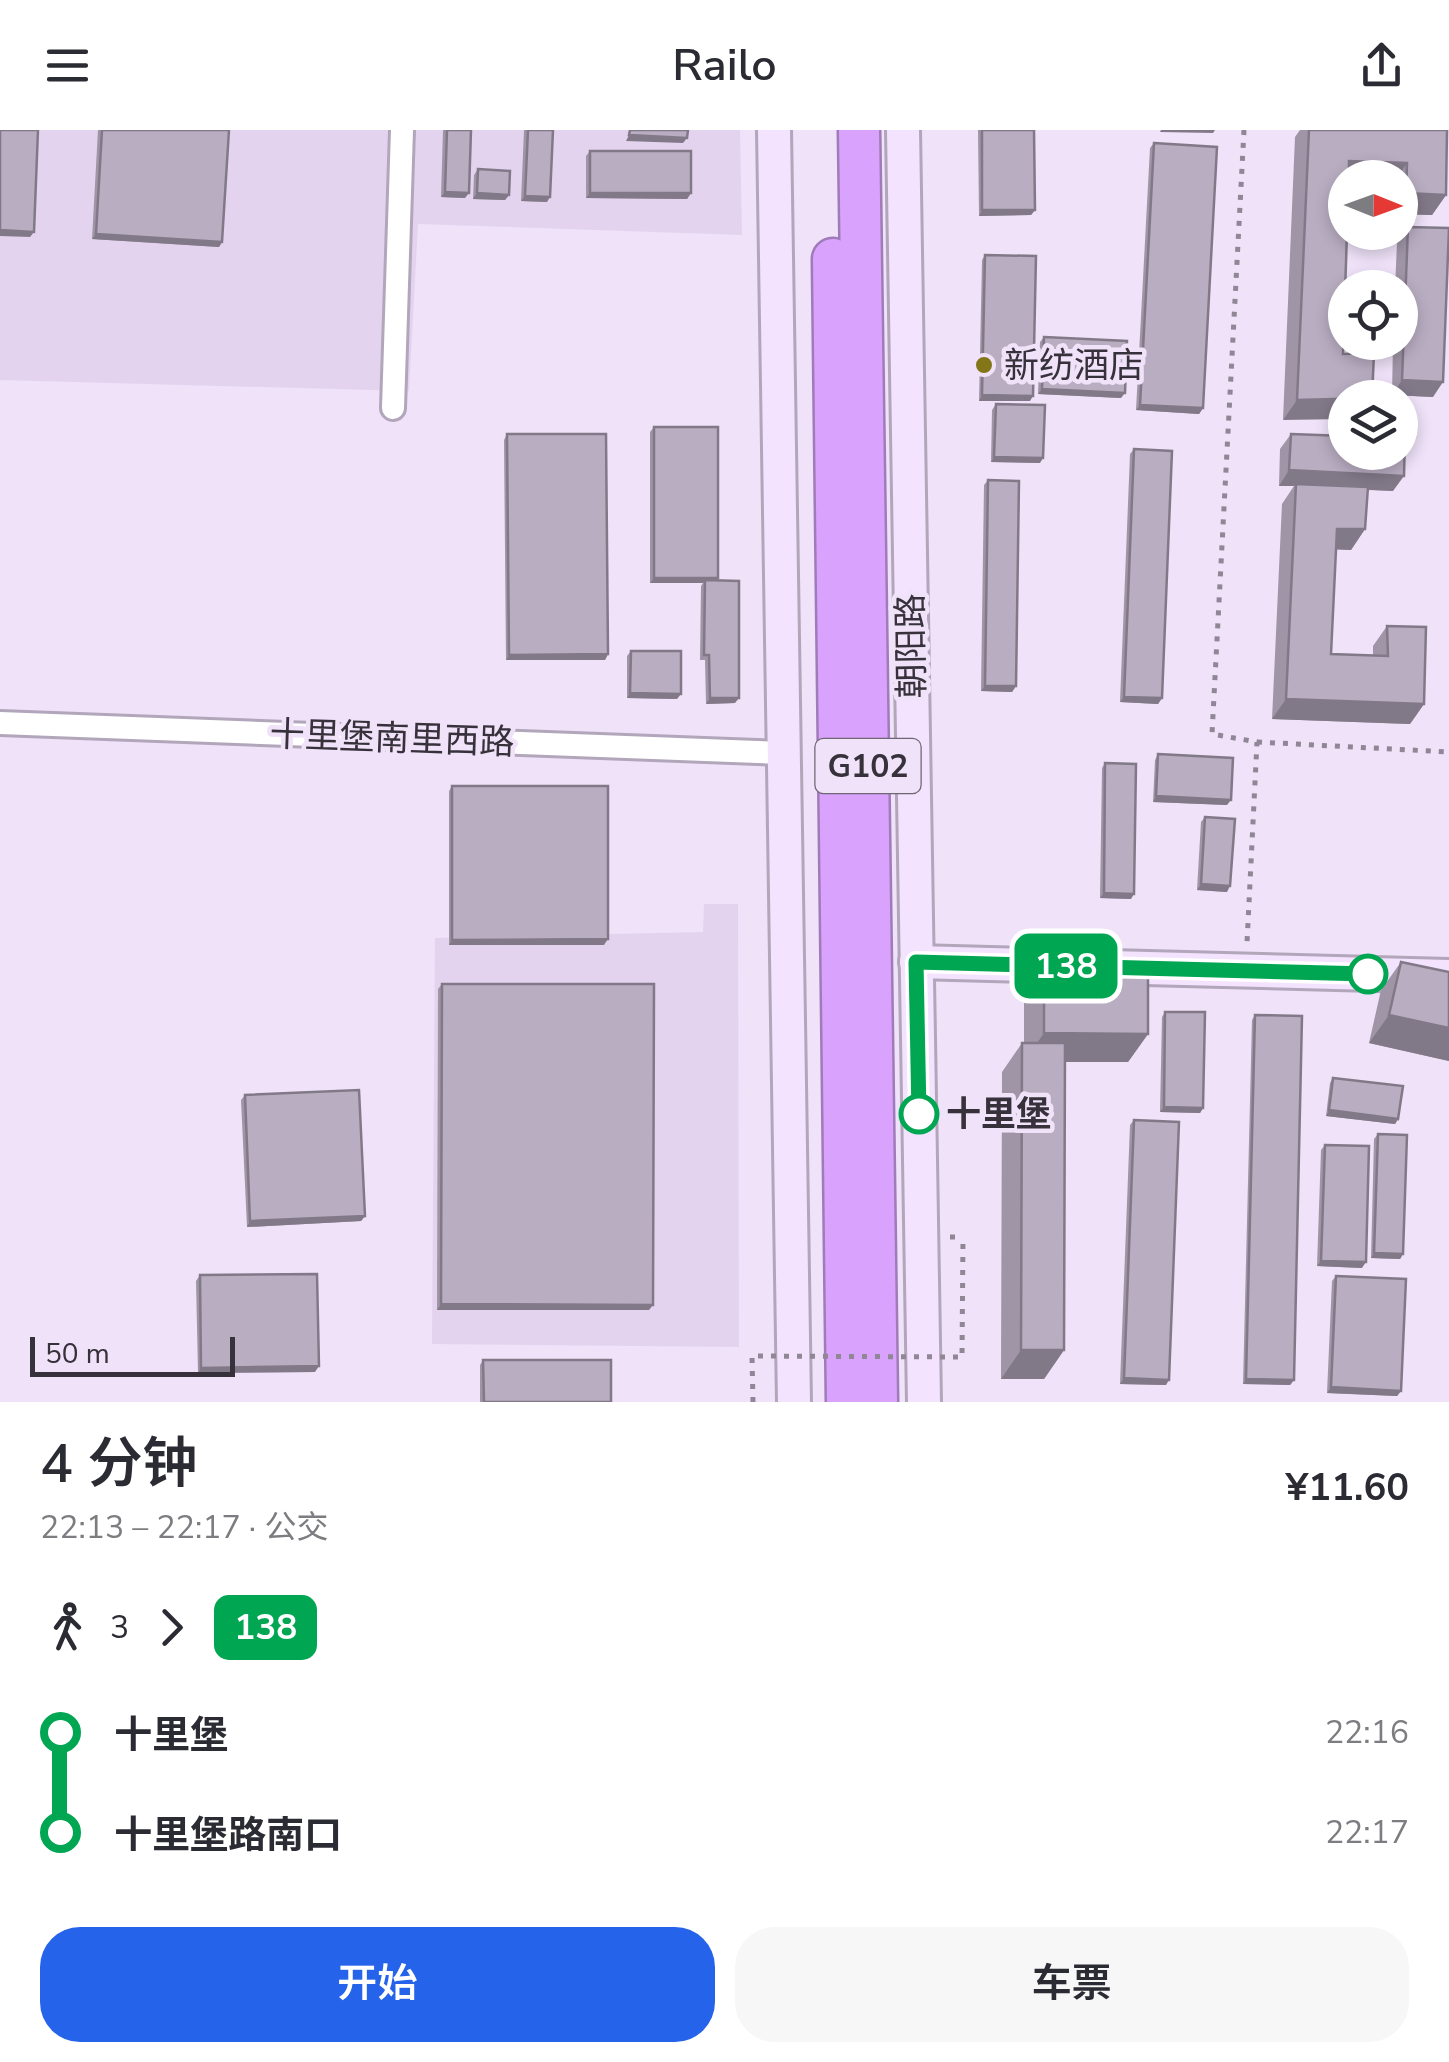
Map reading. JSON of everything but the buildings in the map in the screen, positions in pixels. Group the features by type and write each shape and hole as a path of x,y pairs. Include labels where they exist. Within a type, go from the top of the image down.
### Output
{"highway":[{"name":"朝阳路","path":"831,130 847,1402"},
{"name":"朝阳路","path":"859,130 878,1402"}],"street":[{"path":"393,408 402,130"},
{"path":"774,130 794,1402"},
{"name":"朝阳路","path":"903,130 924,1402"},
{"name":"十里堡南里西路","path":"0,723 784,753"},
{"path":"916,962 1449,976"}],"path":[{"path":"1244,130 1212,734 1257,742 1449,752"},
{"path":"1246,970 1257,742"},
{"path":"753,1402 752,1356 962,1357 963,1237"}],"shaded area":[{"path":"0,130 740,130 742,235 418,224 409,391 0,380"},
{"path":"704,904 738,904 739,1347 432,1344 435,938 703,932"}],"bus line":[{"name":"138","path":"919,1114 916,962 1368,974"}],"place":[{"name":"新纺酒店","path":"984,365"},
{"name":"十里堡","path":"919,1114"}]}
